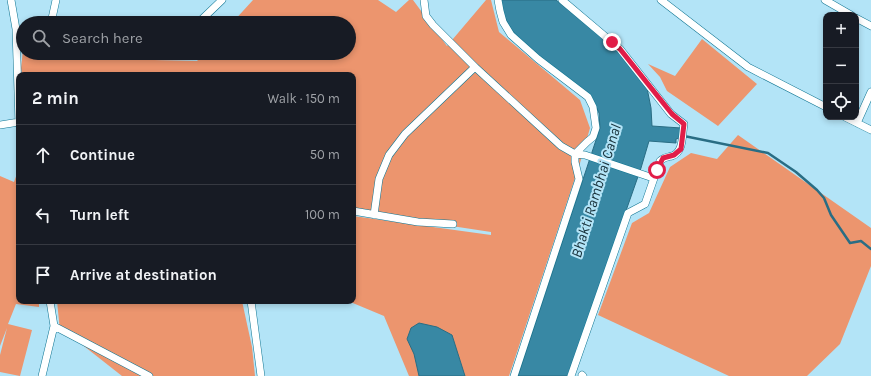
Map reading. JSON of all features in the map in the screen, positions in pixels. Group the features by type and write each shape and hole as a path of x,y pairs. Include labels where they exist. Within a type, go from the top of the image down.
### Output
{"street":[{"path":"11,0 16,16"},
{"path":"53,16 56,0"},
{"path":"205,16 222,0"},
{"path":"424,0 426,16 433,25 475,67 561,146 575,154 584,155 653,178"},
{"path":"498,0 503,22 511,35 588,97 593,107 596,128 595,136 586,142 575,154 575,162 579,179 514,376"},
{"path":"562,0 620,49 672,114 684,123 681,149 674,155 663,158 653,178 645,204 628,213 571,376"},
{"path":"661,0 748,67 823,105"},
{"path":"824,0 846,12"},
{"path":"859,20 871,26"},
{"path":"20,60 20,72"},
{"path":"374,215 379,179 389,155 405,134 475,67"},
{"path":"857,123 871,92"},
{"path":"852,120 871,130"},
{"path":"0,125 16,123"},
{"path":"356,212 418,222 453,224"},
{"path":"42,376 54,326 50,304"},
{"path":"251,304 261,376"},
{"path":"54,326 149,376"}],"shaded area":[{"path":"253,0 378,0 396,12 409,0 413,0 447,46 486,0 491,0 499,32 580,100 590,128 580,163 509,376 409,376 384,316 355,304 356,216 491,235 491,232 356,211 356,72 22,72 22,60 356,60 356,16 238,16"},
{"path":"702,39 757,84 718,126 667,91 660,77 648,64 675,76"},
{"path":"738,135 871,228 871,266 840,344 807,376 729,376 598,315 632,223 649,213 670,167 691,153 717,159"},
{"path":"0,176 14,182 16,176 16,304 8,324 32,330 20,376 0,372 0,355 7,328 0,346"},
{"path":"16,304 39,304 39,307"},
{"path":"57,304 243,304 252,347 255,376 122,376 80,343 60,331"}],"water":[{"name":"Bhakti Rambhai Canal","path":"501,0 556,0 619,52 647,88 651,108 652,126 681,128 680,138 676,139 676,143 649,141 641,168 568,376 518,376 600,128 599,113 593,100 518,38 506,20"},
{"path":"419,323 437,327 452,335 465,376 419,376 414,354 407,339 411,328"}],"waterway":[{"path":"684,136 768,153 796,172 817,190 824,198 831,215 850,243 861,241 871,249"}],"route":[{"path":"612,42 620,49 672,114 684,124 681,149 674,155 663,158 660,161 657,170"}]}
